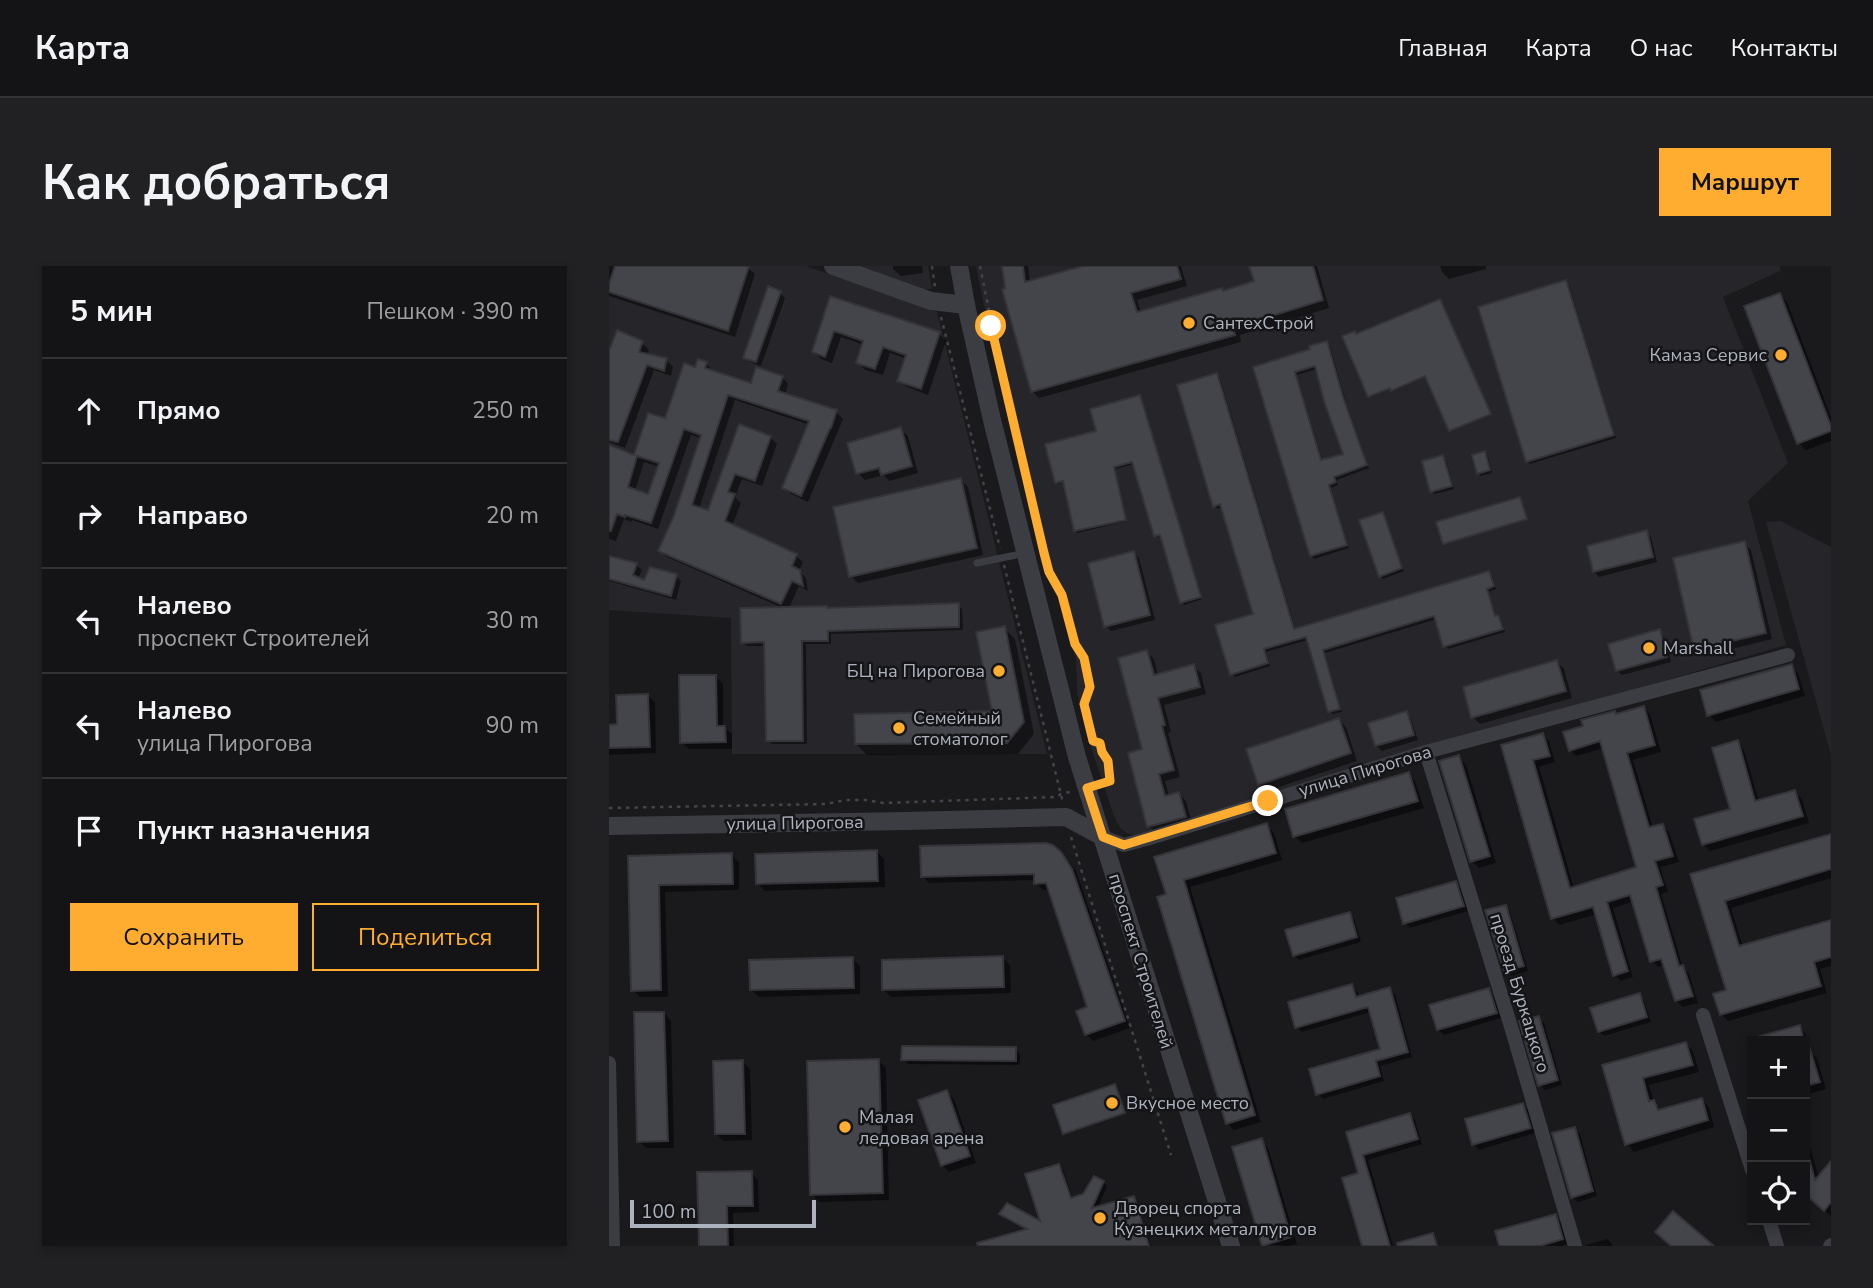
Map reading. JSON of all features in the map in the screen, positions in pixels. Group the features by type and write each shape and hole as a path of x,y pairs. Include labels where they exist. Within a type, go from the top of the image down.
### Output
{"street":[{"path":"833,266 937,301 966,305"},
{"name":"проспект Строителей","path":"960,266 992,420 1077,757 1231,1246"},
{"name":"улица Пирогова","path":"609,825 1066,817 1124,845 1426,752 1788,655"},
{"name":"проезд Буркацкого","path":"1426,752 1575,1246"},
{"path":"1703,1015 1749,1162"},
{"path":"609,1063 613,1246"},
{"path":"1771,1225 1777,1246"}],"lane":[{"path":"977,563 1027,553"}],"path":[{"path":"932,266 937,301 1071,837 1171,1155"},
{"path":"609,808 826,804 846,800 883,803 1056,797 1110,781 1108,761 1100,743 1093,741 1084,704 1090,687 1084,658 1075,644 1062,595 1049,572 1044,553 1010,415 980,266"}],"shaded area":[{"path":"609,266 806,266 937,312 1047,754 732,754 731,618 609,610"},
{"path":"855,266 928,266 932,289 921,289"},
{"path":"976,266 1780,266 1780,271 1723,297 1788,463 1748,501 1786,645 1137,835 1128,834 1120,828 1114,816 1090,744 1077,693 1076,659 1061,600 1046,572 1004,401"},
{"path":"1781,521 1831,547 1831,755 1766,522"}],"building":[{"path":"615,266 749,266 728,331 609,292"},
{"path":"1002,266 1023,266 1025,282 1083,266 1177,266 1181,279 1131,293 1137,312 1254,281 1249,266 1313,266 1323,300 1233,328 1235,335 1031,392 1002,289 1005,288"},
{"path":"1566,280 1614,435 1526,462 1478,307"},
{"path":"768,286 781,291 756,362 743,358"},
{"path":"1780,293 1831,426 1831,431 1797,444 1744,306"},
{"path":"830,296 940,332 921,389 897,381 906,355 883,347 875,369 856,363 863,341 834,331 825,357 812,352"},
{"path":"1440,299 1491,414 1449,431 1425,376 1391,391 1390,388 1368,397 1342,336 1355,331 1356,334"},
{"path":"617,330 643,341 639,352 667,358 664,371 647,365 618,442 609,440 609,351"},
{"path":"1327,341 1367,465 1334,477 1336,482 1329,485 1347,545 1310,556 1253,367 1310,349 1309,346","holes":["1315,366 1343,454 1321,460 1295,372"]},
{"path":"698,359 707,362 705,368 751,383 756,367 783,376 778,391 837,410 801,496 782,488 809,421 728,395 692,505 708,510 739,424 771,436 755,481 735,474 728,492 735,494 725,521 797,554 792,566 800,570 803,586 792,581 781,604 658,551 673,518 701,435 684,429 651,523 617,514 609,531 609,445 634,455 648,413 665,418 684,363 695,367","holes":["637,456 659,463 648,494 628,487"]},
{"path":"1217,373 1294,629 1489,571 1494,586 1487,589 1495,616 1498,615 1503,629 1443,647 1434,616 1323,650 1340,709 1328,712 1306,637 1264,649 1268,663 1230,675 1215,625 1253,614 1220,504 1213,507 1177,385"},
{"path":"1140,395 1201,597 1180,603 1160,535 1154,536 1132,462 1114,467 1126,520 1074,531 1063,481 1055,483 1045,444 1096,431 1090,409"},
{"path":"901,427 912,466 881,475 879,468 856,474 847,443"},
{"path":"1485,451 1490,470 1477,474 1472,455"},
{"path":"1443,455 1452,486 1430,492 1422,461"},
{"path":"961,478 977,548 849,577 833,507"},
{"path":"1520,497 1527,519 1443,544 1436,522"},
{"path":"1383,512 1402,568 1379,577 1359,520"},
{"path":"1647,530 1653,557 1593,572 1587,546"},
{"path":"1745,541 1766,633 1694,650 1673,558"},
{"path":"1134,551 1150,615 1104,627 1088,563"},
{"path":"609,556 637,563 633,575 644,580 650,567 677,574 671,596 609,579"},
{"path":"959,603 959,627 828,631 828,641 802,641 803,741 766,741 764,642 741,643 740,608"},
{"name":"БЦ на Пирогова","path":"1005,626 1024,722 1007,743 855,744 854,714 992,711 976,632"},
{"path":"1660,629 1667,657 1616,671 1608,644"},
{"path":"1147,650 1154,675 1194,664 1200,687 1158,698 1165,725 1162,726 1174,770 1159,774 1165,796 1179,792 1186,817 1147,827 1128,753 1142,749 1118,658"},
{"path":"1557,660 1566,691 1471,718 1463,687"},
{"path":"1792,664 1799,689 1707,716 1700,690"},
{"path":"679,675 716,675 717,726 725,726 726,742 680,743"},
{"path":"648,694 650,747 609,748 609,725 617,724 616,695"},
{"path":"1644,706 1655,745 1627,753 1649,827 1663,824 1673,856 1655,861 1663,885 1656,887 1679,966 1683,965 1693,996 1675,1001 1661,959 1650,962 1630,895 1607,902 1628,971 1613,976 1593,907 1551,919 1501,745 1543,733 1550,756 1533,760 1570,888 1636,867 1600,741 1569,751 1563,732 1583,726 1581,720"},
{"path":"1407,711 1414,735 1375,746 1368,723"},
{"path":"1339,718 1351,753 1258,785 1246,749"},
{"path":"1738,740 1755,801 1795,790 1803,816 1702,845 1694,819 1730,809 1712,748"},
{"path":"1459,755 1490,856 1470,862 1439,761"},
{"path":"1409,772 1418,801 1293,837 1285,809"},
{"path":"1267,823 1276,853 1184,880 1255,1115 1226,1124 1157,897 1166,894 1154,857"},
{"path":"1831,834 1831,869 1725,901 1739,946 1831,920 1831,957 1814,962 1821,986 1720,1015 1713,994 1726,990 1690,874"},
{"path":"1046,843 1061,852 1072,869 1125,1021 1085,1035 1076,1011 1087,1007 1046,883 1034,884 1034,874 921,877 920,846"},
{"path":"877,850 878,881 756,884 755,854"},
{"path":"732,853 733,884 659,885 661,990 631,991 628,856"},
{"path":"1456,881 1464,906 1403,924 1396,898"},
{"path":"1506,905 1524,966 1504,971 1485,910"},
{"path":"1350,912 1357,937 1293,956 1285,930"},
{"path":"1003,956 1004,987 882,990 882,960"},
{"path":"853,957 854,988 750,990 749,960"},
{"path":"1352,984 1356,997 1390,987 1408,1052 1376,1061 1380,1076 1316,1095 1309,1069 1380,1049 1368,1007 1295,1028 1288,1002"},
{"path":"1489,988 1497,1013 1437,1030 1429,1005"},
{"path":"1640,993 1647,1017 1598,1032 1590,1008"},
{"path":"634,1012 664,1012 668,1141 637,1142"},
{"path":"1539,1016 1558,1080 1538,1086 1519,1021"},
{"path":"1800,1025 1803,1036 1761,1036"},
{"path":"1686,1042 1693,1065 1643,1078 1649,1101 1654,1100 1658,1110 1702,1098 1708,1120 1625,1145 1602,1065"},
{"path":"902,1046 1016,1047 1016,1061 901,1060"},
{"path":"1810,1049 1820,1082 1810,1085"},
{"name":"Малая ледовая арена","path":"879,1059 883,1193 810,1195 807,1061"},
{"path":"743,1060 745,1134 715,1134 713,1061"},
{"path":"1115,1084 1125,1113 1063,1134 1053,1105"},
{"path":"947,1090 970,1156 941,1166 918,1100"},
{"path":"1523,1103 1531,1128 1472,1145 1465,1119"},
{"path":"1410,1113 1418,1139 1363,1155 1390,1246 1362,1246 1342,1178 1358,1173 1346,1132"},
{"path":"1575,1127 1593,1191 1571,1198 1552,1133"},
{"path":"1262,1138 1291,1237 1262,1246 1232,1147"},
{"path":"1810,1161 1815,1180 1831,1161 1831,1202 1824,1211 1810,1198"},
{"name":"Дворец спорта Кузнецких металлургов","path":"1059,1164 1071,1198 1083,1194 1094,1176 1104,1181 1092,1208 1134,1196 1149,1246 978,1246 977,1243 1027,1229 999,1214 1007,1203 1040,1221 1025,1174"},
{"path":"752,1171 753,1206 727,1206 728,1246 699,1246 697,1172"},
{"path":"1673,1211 1714,1246 1671,1246 1655,1232"},
{"path":"1556,1214 1563,1239 1540,1246 1499,1246 1495,1231"},
{"path":"1433,1233 1437,1246 1398,1246 1397,1243"}],"place":[{"name":"СантехСтрой","path":"1189,323"},
{"name":"Камаз Сервис","path":"1781,355"},
{"name":"Marshall","path":"1649,648"},
{"name":"БЦ на Пирогова","path":"999,671"},
{"name":"Семейный стоматолог","path":"899,728"},
{"name":"Вкусное место","path":"1112,1103"},
{"name":"Малая ледовая арена","path":"845,1127"},
{"name":"Дворец спорта Кузнецких металлургов","path":"1100,1218"}],"route":[{"path":"991,326 1049,572 1062,595 1075,644 1084,658 1090,687 1084,704 1093,741 1100,743 1108,761 1110,781 1087,788 1103,837 1124,845 1268,801"}]}
